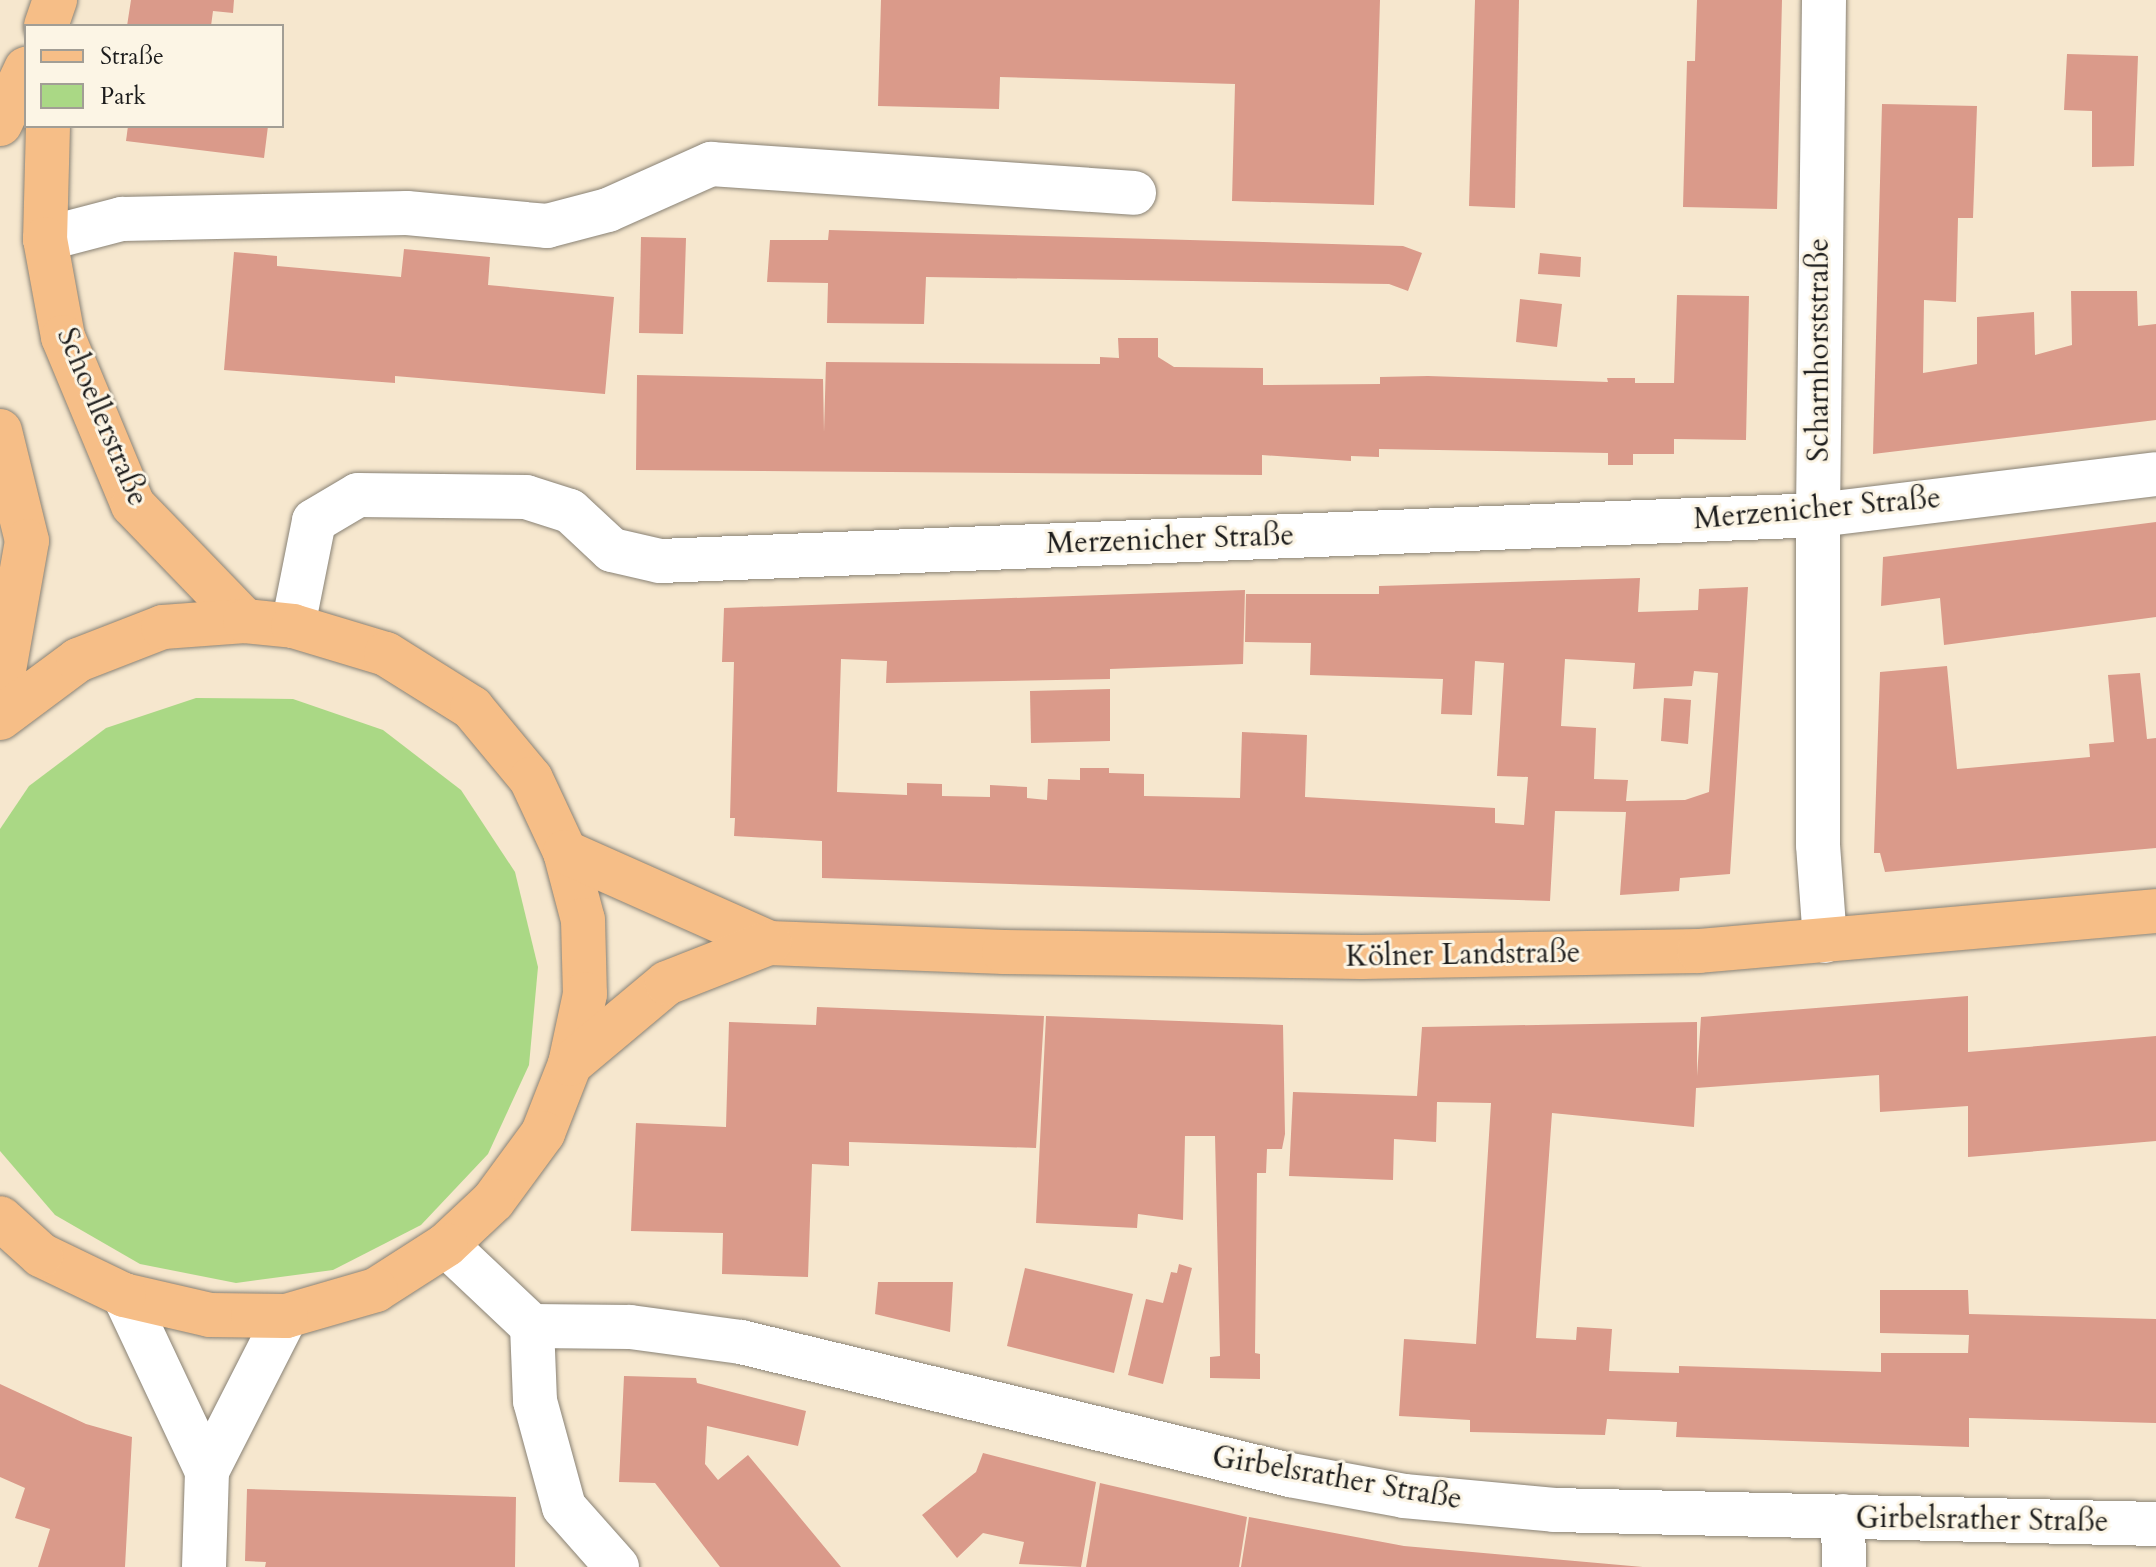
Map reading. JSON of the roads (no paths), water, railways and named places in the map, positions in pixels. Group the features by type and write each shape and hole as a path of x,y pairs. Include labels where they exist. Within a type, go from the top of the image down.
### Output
{"main road":[{"path":"0,124 24,73"},
{"name":"Schoellerstraße","path":"48,128 45,239 63,337 133,505 245,621"},
{"path":"0,431 27,541 0,692"},
{"path":"0,718 92,654 163,627 245,621 293,626 386,654 472,708 531,779 565,852 583,920 585,994 570,1064 543,1133 493,1201 446,1245 376,1290 286,1316 210,1315 124,1295 41,1255 0,1218"},
{"name":"Kölner Landstraße","path":"565,852 769,943 1362,957 1699,951 2156,911"},
{"name":"Kölner Landstraße","path":"570,1064 667,983 769,943"}],"street":[{"name":"Scharnhorststraße","path":"1824,0 1818,845 1825,941"},
{"path":"45,239 122,219 407,213 547,226 608,210 711,164 1134,193"},
{"name":"Merzenicher Straße","path":"293,626 314,521 358,495 526,497 570,511 612,550 684,561 1818,515 2156,474"},
{"path":"446,1245 532,1326 535,1401 564,1507 603,1562"},
{"path":"124,1295 207,1471"},
{"path":"204,1567 207,1471 286,1316"},
{"name":"Girbelsrather Straße","path":"532,1326 630,1327 741,1342 1290,1475 1404,1496 1554,1510 2156,1524"},
{"path":"1843,1516 1844,1567"}]}
